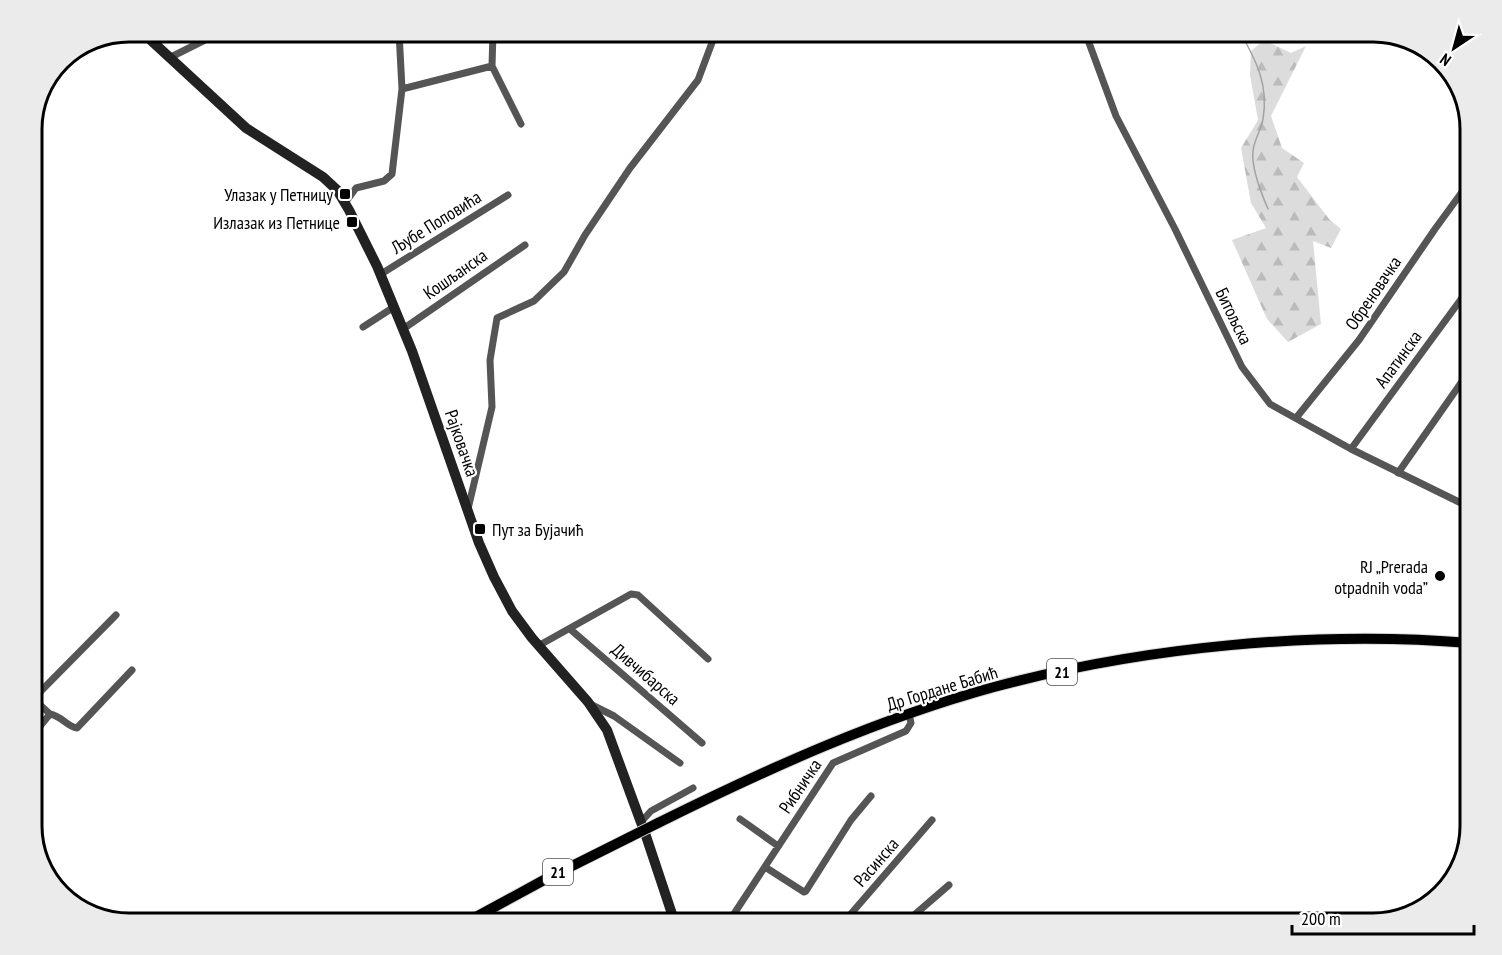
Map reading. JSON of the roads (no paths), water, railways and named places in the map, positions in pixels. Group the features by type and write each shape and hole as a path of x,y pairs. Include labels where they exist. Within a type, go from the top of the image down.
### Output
{"main road":[{"name":"Рајковачка","path":"152,42 246,128 323,177 337,190 345,203 381,274 403,329 494,577 512,611 538,646 590,704 610,736 671,913"},
{"name":"Др Гордане Бабић","path":"485,913 553,875 785,763 909,714 996,687 1085,667 1160,654 1258,643 1368,639 1460,643"}],"street":[{"path":"169,58 201,42"},
{"path":"345,203 356,188 384,181 392,174 402,89 400,42"},
{"path":"493,42 492,66 522,124"},
{"path":"468,509 492,407 490,360 496,318 534,301 564,272 585,235 630,168 698,80 712,42"},
{"name":"Битољска","path":"1088,42 1116,116 1175,229 1242,367 1270,404 1351,449 1460,503"},
{"path":"402,89 492,66"},
{"name":"Љубе Поповића","path":"381,274 508,195"},
{"name":"Обреновачка","path":"1296,418 1359,340 1460,195"},
{"name":"Кошљанска","path":"403,329 525,245"},
{"name":"Апатинска","path":"1351,449 1460,300"},
{"path":"363,327 394,307"},
{"path":"1398,473 1460,384"},
{"path":"538,646 631,594 638,595 708,659"},
{"path":"42,690 116,615"},
{"name":"Дивчибарска","path":"570,629 702,743"},
{"path":"42,707 50,714 58,715 72,728 77,728 132,670"},
{"path":"590,704 614,716 680,763"},
{"path":"42,724 50,714"},
{"name":"Рибничка","path":"735,913 833,763 906,731 911,723 909,714"},
{"path":"641,822 651,811 693,788"},
{"path":"765,867 804,892 806,891 851,820 871,796"},
{"path":"740,819 778,846"},
{"name":"Расинска","path":"852,913 932,820"},
{"path":"917,913 949,885"}],"waterway":[{"path":"1245,42 1263,84 1263,119 1253,157 1268,209"}],"place":[{"name":"Улазак у Петницу","path":"345,194"},
{"name":"Излазак из Петнице","path":"352,222"},
{"name":"Пут за Бујачић","path":"480,529"},
{"name":"RJ „Prerada otpadnih voda”","path":"1440,576"}]}
